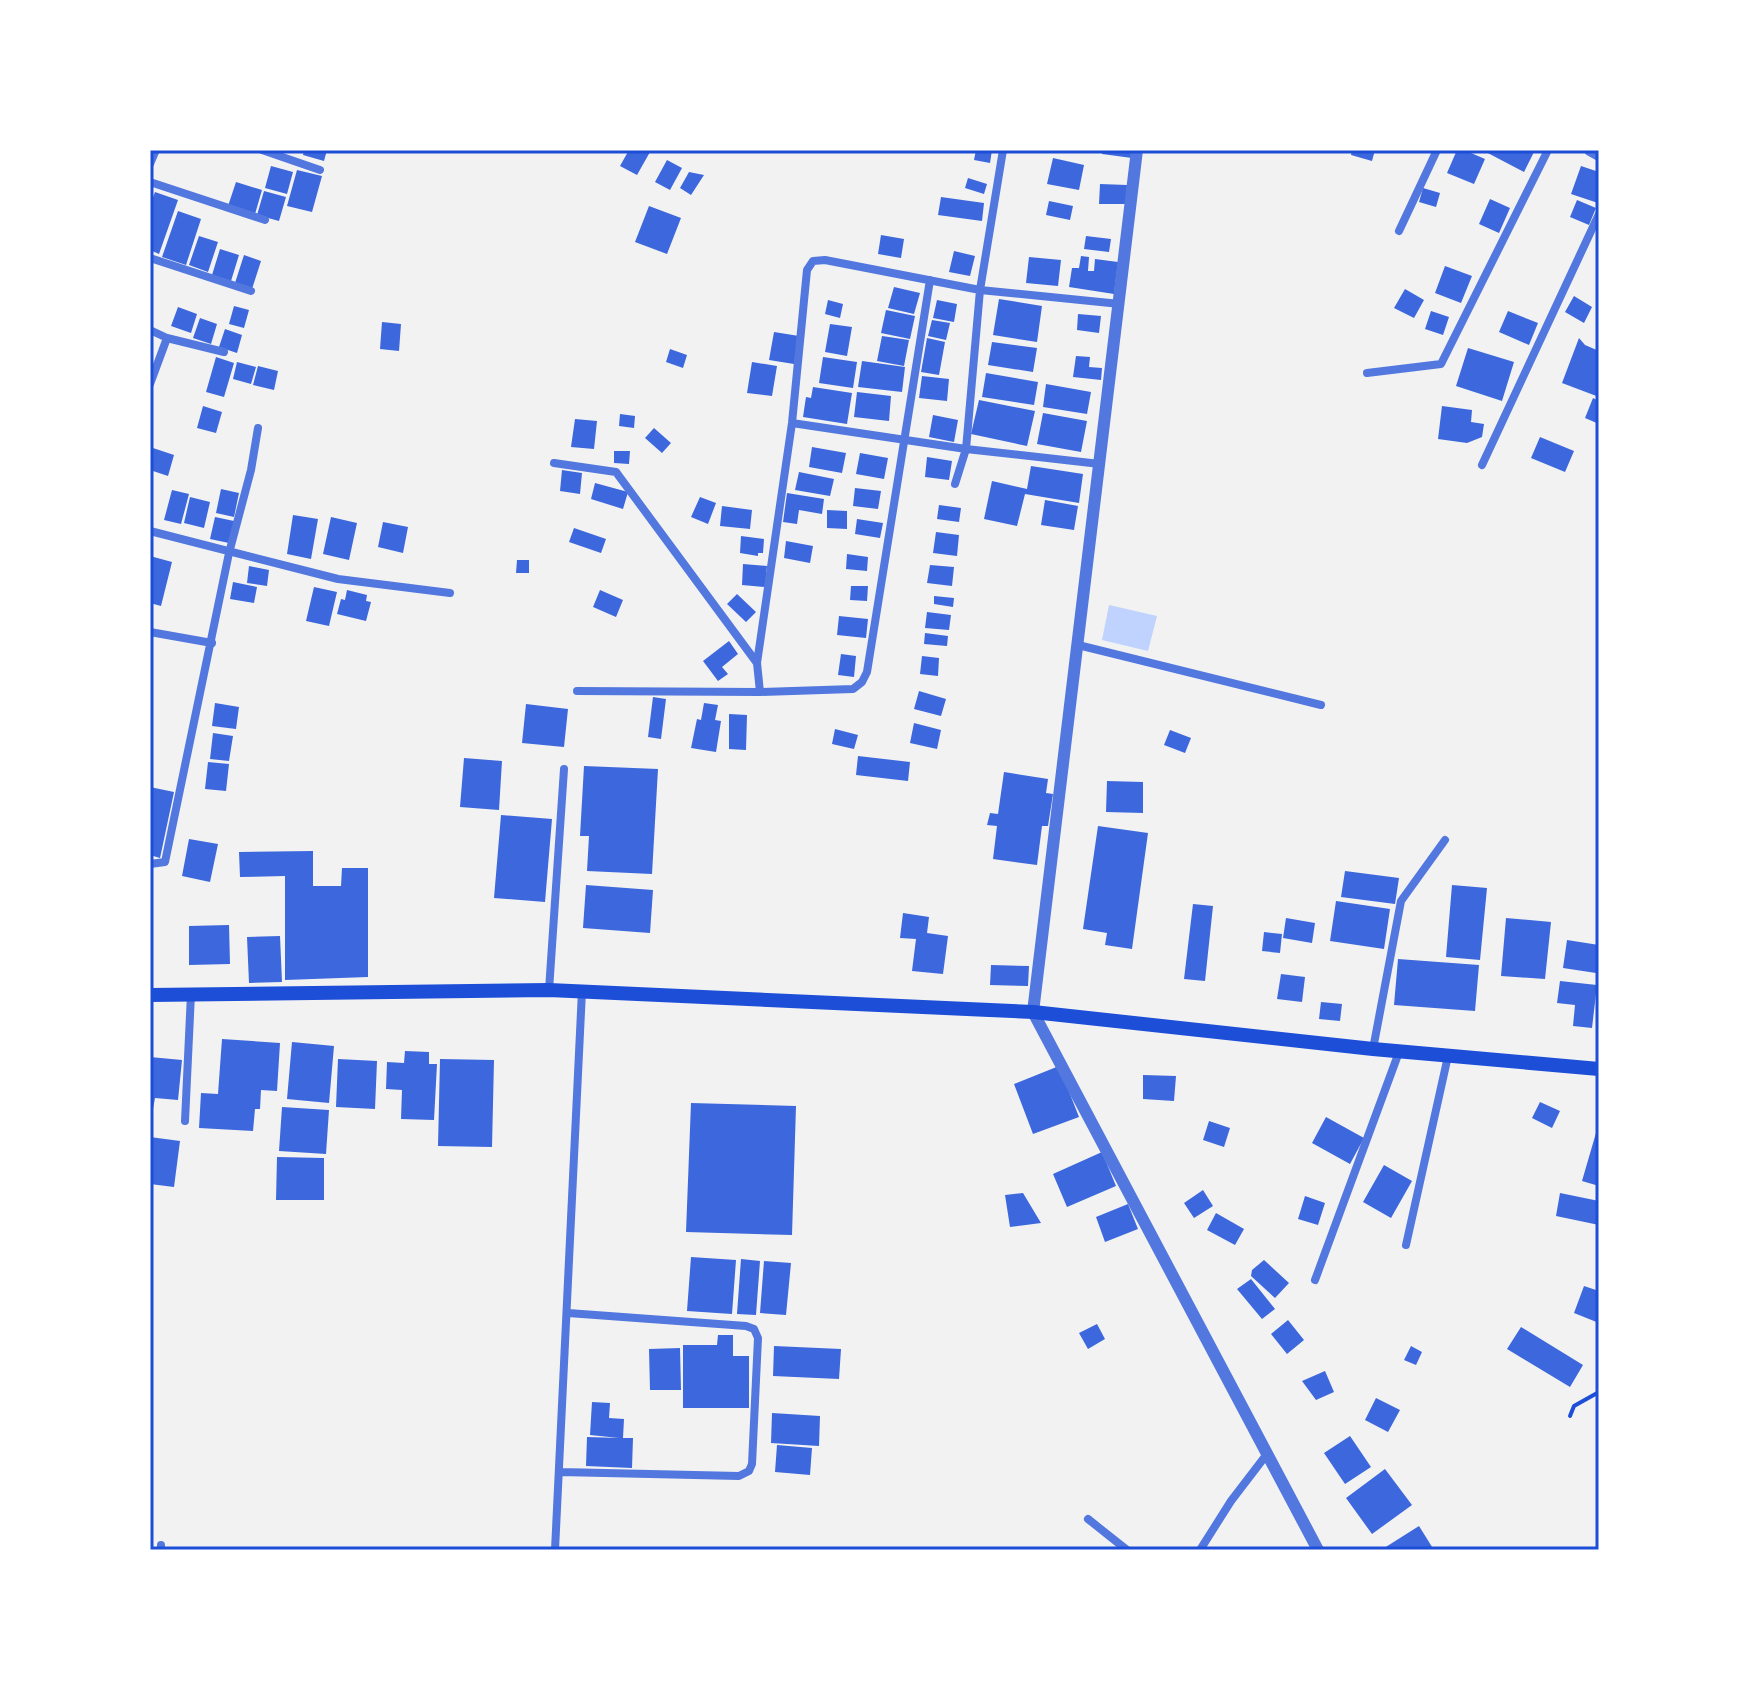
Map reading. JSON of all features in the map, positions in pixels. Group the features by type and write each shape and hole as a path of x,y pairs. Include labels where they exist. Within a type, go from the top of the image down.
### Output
{"main road":[{"path":"150,995 549,990 1033,1012 1399,1052 1599,1069"}],"street":[{"path":"150,164 156,150"},
{"path":"262,150 320,170"},
{"path":"955,484 966,449 980,290 1003,150"},
{"path":"1137,150 1033,1012 1318,1550"},
{"path":"1399,231 1437,150"},
{"path":"1367,373 1441,364 1548,150"},
{"path":"1590,150 1599,155"},
{"path":"150,182 265,220"},
{"path":"1482,465 1599,214"},
{"path":"150,258 251,291"},
{"path":"760,692 757,663 792,423 807,270 813,261 825,260 980,290 1120,304"},
{"path":"577,691 760,692 853,689 862,682 867,672 930,280"},
{"path":"150,330 167,338 224,352"},
{"path":"150,384 167,338"},
{"path":"792,423 966,449 1100,464"},
{"path":"150,864 165,862 258,428"},
{"path":"554,463 616,472 757,663"},
{"path":"150,531 338,579 450,593"},
{"path":"150,632 212,643"},
{"path":"1078,645 1321,705"},
{"path":"549,990 564,769"},
{"path":"1373,1049 1401,901 1445,840"},
{"path":"555,1550 582,991"},
{"path":"185,1121 191,994"},
{"path":"1315,1280 1399,1052"},
{"path":"1406,1245 1448,1056"},
{"path":"560,1472 739,1476 749,1471 752,1464 758,1338 754,1329 568,1313"},
{"path":"1200,1550 1231,1501 1267,1454"},
{"path":"1088,1519 1127,1550"}],"path":[{"path":"1570,1416 1574,1406 1599,1392"}],"water":[{"path":"1109,605 1157,616 1148,651 1102,640"}],"building":[{"path":"304,150 327,150 324,161 303,155"},
{"path":"629,150 650,152 637,175 620,166"},
{"path":"976,150 992,150 990,163 974,160"},
{"path":"1102,150 1133,150 1132,158 1102,154"},
{"path":"1352,150 1375,150 1372,161 1351,155"},
{"path":"1457,150 1485,159 1474,184 1447,173"},
{"path":"1482,150 1535,150 1524,172"},
{"path":"1053,158 1084,165 1079,190 1047,184"},
{"path":"667,160 682,168 670,190 655,182"},
{"path":"271,166 293,172 287,194 265,188"},
{"path":"1581,166 1599,172 1598,203 1571,194"},
{"path":"297,170 322,176 312,212 287,206"},
{"path":"689,172 704,175 691,195 680,188"},
{"path":"968,178 987,184 984,194 965,188"},
{"path":"236,182 262,190 255,214 228,206"},
{"path":"1100,184 1127,185 1126,204 1099,204"},
{"path":"1423,188 1440,193 1436,207 1419,202"},
{"path":"264,191 286,197 279,221 257,215"},
{"path":"155,192 178,200 159,254 150,250 150,205"},
{"path":"941,197 984,203 982,221 938,215"},
{"path":"1490,199 1510,208 1499,233 1479,224"},
{"path":"1577,200 1596,208 1589,225 1570,217"},
{"path":"1049,201 1073,206 1070,220 1046,215"},
{"path":"649,206 681,218 667,254 635,242"},
{"path":"178,211 201,219 186,265 162,257"},
{"path":"881,235 904,239 901,258 878,254"},
{"path":"199,236 218,242 208,272 189,265"},
{"path":"1086,236 1111,239 1109,252 1084,249"},
{"path":"220,249 239,255 231,281 212,275"},
{"path":"954,251 975,256 970,276 949,272"},
{"path":"244,255 261,261 252,289 235,283"},
{"path":"1081,256 1089,257 1088,271 1094,271 1095,259 1118,262 1114,294 1069,287 1072,268 1079,268"},
{"path":"1029,257 1061,260 1058,286 1026,283"},
{"path":"1445,266 1472,276 1461,303 1435,293"},
{"path":"894,287 920,293 914,314 888,308"},
{"path":"1405,289 1424,300 1414,318 1394,308"},
{"path":"1574,296 1592,307 1584,323 1565,312"},
{"path":"999,299 1042,306 1037,342 993,335"},
{"path":"828,300 843,304 840,318 825,314"},
{"path":"937,300 957,304 954,322 933,318"},
{"path":"234,306 249,310 244,328 229,324"},
{"path":"178,307 197,314 191,333 171,326"},
{"path":"886,310 915,316 910,339 881,333"},
{"path":"1431,311 1449,317 1443,335 1425,329"},
{"path":"1508,311 1538,323 1529,345 1499,332"},
{"path":"1078,314 1101,316 1099,333 1077,330"},
{"path":"200,318 217,324 211,344 193,338"},
{"path":"932,320 950,323 946,340 928,336"},
{"path":"382,322 401,324 399,351 380,349"},
{"path":"830,324 852,327 847,356 825,352"},
{"path":"225,329 242,335 237,353 219,347"},
{"path":"774,332 799,336 794,364 769,360"},
{"path":"882,336 909,340 904,366 877,361"},
{"path":"927,338 945,342 939,375 921,372"},
{"path":"1579,338 1585,345 1599,351 1599,397 1562,383"},
{"path":"992,342 1037,348 1033,372 988,365"},
{"path":"1468,348 1514,362 1502,401 1456,386"},
{"path":"670,349 687,355 683,368 666,362"},
{"path":"1076,356 1090,357 1089,367 1102,368 1101,380 1073,377"},
{"path":"216,357 234,363 224,397 206,392"},
{"path":"823,357 857,362 853,388 819,383"},
{"path":"862,361 905,367 902,392 858,387"},
{"path":"237,362 256,367 251,384 233,379"},
{"path":"752,362 777,366 772,396 747,393"},
{"path":"258,366 278,371 274,390 253,385"},
{"path":"986,373 1038,382 1034,405 982,397"},
{"path":"922,376 949,379 947,401 919,398"},
{"path":"1046,384 1091,392 1087,414 1043,407"},
{"path":"813,387 852,393 847,424 803,417 806,397 811,398"},
{"path":"857,392 891,396 889,421 854,417"},
{"path":"1593,398 1599,401 1599,424 1585,418"},
{"path":"979,400 1035,411 1027,446 971,434"},
{"path":"203,406 222,412 216,433 197,428"},
{"path":"1442,406 1472,410 1471,422 1484,424 1482,437 1467,443 1438,439"},
{"path":"1043,413 1087,421 1081,452 1037,444"},
{"path":"620,414 635,416 634,428 619,426"},
{"path":"933,415 958,420 954,442 929,437"},
{"path":"575,419 597,421 594,449 571,447"},
{"path":"654,428 671,443 662,453 645,438"},
{"path":"1540,437 1574,451 1565,472 1531,458"},
{"path":"150,447 174,455 168,476 150,470"},
{"path":"812,447 846,453 842,473 809,467"},
{"path":"614,451 630,451 629,464 614,463"},
{"path":"860,453 888,458 884,479 856,474"},
{"path":"927,457 952,461 949,480 925,477"},
{"path":"1031,466 1083,474 1079,503 1025,494 1017,526 984,519 992,481 1027,489"},
{"path":"562,470 582,473 580,494 560,491"},
{"path":"799,472 834,479 830,496 795,490"},
{"path":"595,483 628,492 623,509 591,499"},
{"path":"855,488 881,491 878,509 853,506"},
{"path":"221,489 239,493 234,517 216,513"},
{"path":"172,490 189,494 181,524 164,520"},
{"path":"787,493 824,499 822,514 799,510 797,524 783,522"},
{"path":"190,497 210,502 204,528 184,523"},
{"path":"700,497 716,503 708,524 691,517"},
{"path":"1045,500 1078,506 1074,530 1041,525"},
{"path":"939,505 961,508 959,522 937,519"},
{"path":"722,506 752,510 750,529 720,526"},
{"path":"827,510 847,511 847,529 827,528"},
{"path":"293,515 318,519 311,559 287,554"},
{"path":"215,517 234,521 229,543 210,539"},
{"path":"331,517 357,523 349,560 323,554"},
{"path":"857,519 883,523 880,538 855,534"},
{"path":"383,522 408,527 403,553 378,547"},
{"path":"574,528 606,539 601,553 569,542"},
{"path":"936,532 959,535 957,556 933,553"},
{"path":"741,536 764,539 763,553 758,553 758,556 740,553"},
{"path":"786,541 813,546 810,563 784,558"},
{"path":"847,554 868,557 867,571 846,569"},
{"path":"150,556 172,562 161,606 150,603"},
{"path":"517,560 529,560 529,573 516,573"},
{"path":"743,564 767,566 765,587 742,585"},
{"path":"930,565 954,567 952,586 927,583"},
{"path":"249,566 269,570 267,586 247,583"},
{"path":"233,582 257,587 254,603 230,599"},
{"path":"851,586 868,586 867,601 850,600"},
{"path":"314,587 337,592 329,626 306,621"},
{"path":"347,590 367,595 366,601 371,602 366,621 337,614"},
{"path":"600,590 623,600 616,617 593,607"},
{"path":"737,594 756,612 746,622 727,604"},
{"path":"934,596 954,598 953,607 934,604"},
{"path":"927,612 951,615 949,630 925,628"},
{"path":"839,616 868,619 866,638 837,635"},
{"path":"925,633 948,636 947,646 924,644"},
{"path":"729,641 738,654 722,667 728,674 718,681 703,661"},
{"path":"841,654 856,656 854,677 838,675"},
{"path":"922,656 939,658 938,676 920,674"},
{"path":"919,691 946,699 941,716 914,709"},
{"path":"653,697 666,699 661,739 648,737"},
{"path":"215,703 239,707 236,729 212,726"},
{"path":"704,703 718,705 715,720 721,721 716,752 691,748"},
{"path":"526,704 568,709 564,747 522,743"},
{"path":"729,714 747,715 746,750 729,749"},
{"path":"914,723 941,730 937,749 910,743"},
{"path":"835,729 858,735 854,749 832,744"},
{"path":"1170,730 1191,738 1185,753 1164,745"},
{"path":"213,733 233,736 229,761 210,759"},
{"path":"858,756 910,762 908,781 856,775"},
{"path":"464,758 502,761 499,810 460,807"},
{"path":"208,762 229,764 226,791 205,789"},
{"path":"584,766 658,769 652,874 587,871 589,836 580,836"},
{"path":"1004,772 1048,779 1046,793 1053,794 1048,826 1042,826 1037,865 993,859 997,826 987,825 990,813 998,814"},
{"path":"1107,781 1143,782 1143,813 1106,812"},
{"path":"150,787 174,792 160,858 150,855"},
{"path":"501,815 552,819 545,902 494,898"},
{"path":"1098,826 1148,833 1132,949 1105,945 1107,933 1083,929"},
{"path":"189,839 218,844 210,882 182,876"},
{"path":"313,851 313,886 341,886 342,868 368,868 368,977 285,980 285,876 240,877 239,852"},
{"path":"1345,871 1399,878 1395,904 1341,897"},
{"path":"586,885 653,890 650,933 583,928"},
{"path":"1452,885 1487,888 1480,960 1446,957"},
{"path":"1336,901 1390,909 1384,949 1330,941"},
{"path":"1193,904 1213,906 1205,981 1184,979"},
{"path":"903,913 929,917 927,933 948,936 943,974 912,971 916,939 900,938"},
{"path":"1286,918 1315,923 1312,943 1283,938"},
{"path":"1506,918 1551,922 1545,979 1501,976"},
{"path":"229,925 230,964 189,965 189,926"},
{"path":"1264,932 1282,934 1280,953 1262,951"},
{"path":"280,936 282,982 249,983 247,937"},
{"path":"1567,940 1599,945 1596,973 1563,968"},
{"path":"1398,959 1479,965 1475,1011 1394,1005"},
{"path":"991,965 1029,966 1028,986 990,985"},
{"path":"1281,974 1305,977 1302,1002 1277,999"},
{"path":"1560,981 1597,985 1592,1028 1573,1026 1575,1005 1557,1003"},
{"path":"1321,1002 1342,1004 1340,1021 1319,1019"},
{"path":"222,1039 280,1043 277,1091 261,1090 260,1109 255,1109 253,1131 199,1128 201,1093 218,1094"},
{"path":"292,1042 334,1046 329,1103 287,1099"},
{"path":"405,1051 429,1052 429,1064 437,1064 434,1120 401,1119 402,1090 386,1089 387,1062 404,1063"},
{"path":"150,1057 182,1060 178,1100 155,1098 153,1109 150,1109"},
{"path":"338,1059 377,1061 375,1109 336,1107"},
{"path":"440,1059 494,1060 492,1147 438,1146"},
{"path":"1059,1066 1079,1117 1033,1134 1014,1084"},
{"path":"1143,1075 1176,1076 1174,1101 1143,1099"},
{"path":"1540,1102 1560,1111 1552,1128 1532,1118"},
{"path":"691,1103 796,1106 792,1235 686,1232"},
{"path":"282,1107 329,1110 326,1154 279,1151"},
{"path":"1326,1117 1364,1138 1350,1164 1312,1143"},
{"path":"1209,1121 1230,1128 1224,1147 1203,1140"},
{"path":"1599,1126 1599,1186 1582,1181"},
{"path":"150,1137 180,1141 174,1187 150,1184"},
{"path":"1102,1152 1116,1186 1067,1207 1053,1174"},
{"path":"277,1157 324,1158 324,1200 276,1200"},
{"path":"1384,1165 1412,1181 1391,1218 1363,1202"},
{"path":"1203,1190 1213,1206 1194,1218 1184,1203"},
{"path":"1023,1193 1041,1223 1010,1227 1005,1195"},
{"path":"1560,1193 1599,1201 1599,1225 1556,1216"},
{"path":"1305,1196 1325,1203 1318,1225 1298,1219"},
{"path":"1128,1204 1138,1229 1105,1242 1096,1217"},
{"path":"1216,1213 1244,1229 1235,1245 1207,1230"},
{"path":"691,1257 736,1260 732,1314 687,1311"},
{"path":"741,1259 760,1261 756,1315 737,1314"},
{"path":"1264,1260 1289,1283 1275,1298 1251,1276 1252,1270"},
{"path":"764,1261 791,1263 786,1315 760,1313"},
{"path":"1251,1279 1275,1309 1262,1319 1237,1289"},
{"path":"1584,1286 1599,1291 1599,1323 1574,1313"},
{"path":"1288,1320 1304,1340 1287,1354 1271,1334"},
{"path":"1097,1324 1105,1339 1088,1349 1079,1333"},
{"path":"1521,1327 1583,1365 1570,1387 1507,1349"},
{"path":"718,1335 733,1335 733,1356 749,1356 749,1408 683,1408 683,1345 717,1345"},
{"path":"774,1346 841,1349 839,1379 773,1376"},
{"path":"1411,1346 1422,1352 1416,1365 1404,1360"},
{"path":"680,1348 681,1390 650,1390 649,1349"},
{"path":"1325,1371 1334,1392 1316,1400 1302,1381"},
{"path":"1376,1398 1400,1410 1388,1432 1365,1420"},
{"path":"592,1402 610,1403 609,1418 624,1419 623,1438 633,1438 632,1468 586,1466 587,1437 619,1438 590,1435"},
{"path":"772,1413 820,1416 819,1446 771,1443"},
{"path":"1350,1436 1371,1467 1345,1484 1324,1453"},
{"path":"777,1445 812,1448 810,1475 775,1472"},
{"path":"1385,1469 1412,1505 1372,1534 1346,1498"},
{"path":"1419,1526 1434,1550 1381,1550"}]}
